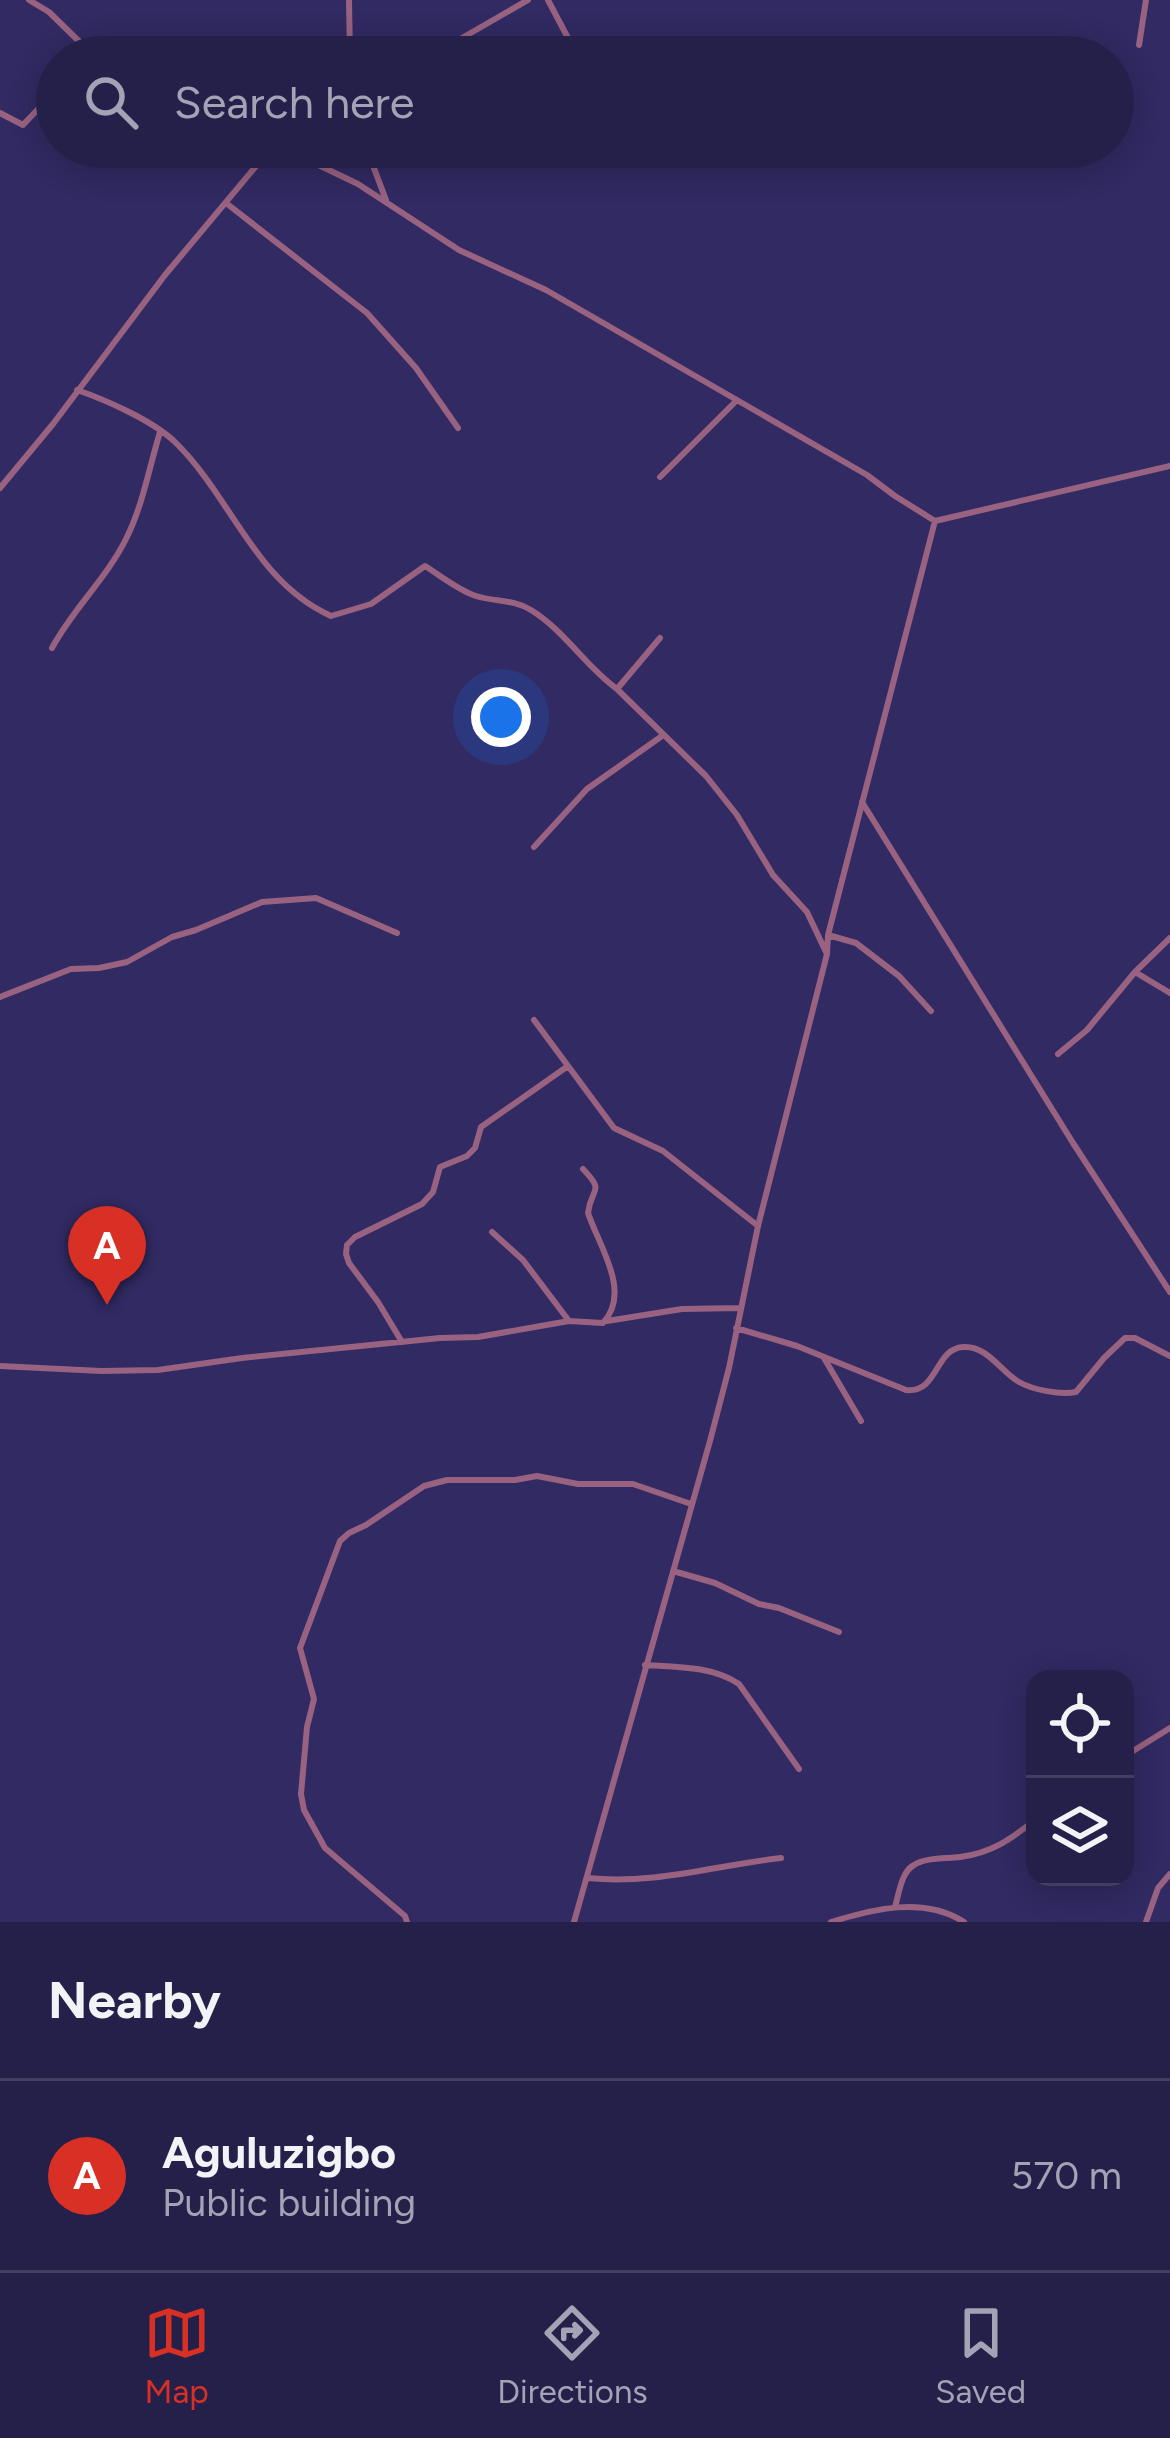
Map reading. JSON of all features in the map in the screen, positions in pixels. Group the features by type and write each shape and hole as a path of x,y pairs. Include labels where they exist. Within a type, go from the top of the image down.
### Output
{"street":[{"path":"29,0 73,36"},
{"path":"349,0 350,36"},
{"path":"465,36 528,0"},
{"path":"548,0 567,36"},
{"path":"1138,45 1146,0"},
{"path":"0,113 23,124 36,111"},
{"path":"0,488 165,275 257,168"},
{"path":"323,168 358,184 459,250 546,290 867,475 935,521 1170,466"},
{"path":"374,168 387,203"},
{"path":"226,203 367,314 416,368 458,428"},
{"path":"77,390 107,400 171,438 274,574 320,611 336,616 371,604 425,566 474,596 508,600 536,613 706,776 772,875 807,912 827,954"},
{"path":"660,477 736,401"},
{"path":"52,648 125,542 160,432"},
{"path":"574,1922 710,1441 828,934 935,521"},
{"path":"617,689 660,638"},
{"path":"534,848 576,798 663,736"},
{"path":"862,802 1072,1143 1170,1292"},
{"path":"0,997 71,969 127,962 172,937 262,902 316,898 397,933"},
{"path":"828,934 856,943 899,976 931,1011"},
{"path":"1058,1054 1088,1030 1170,938"},
{"path":"1136,972 1170,993"},
{"path":"534,1020 614,1129 663,1151 758,1226"},
{"path":"402,1342 349,1263 347,1245 422,1204 433,1192 440,1167 476,1148 481,1127 568,1066"},
{"path":"583,1169 597,1183 588,1213 616,1288 607,1321"},
{"path":"492,1232 523,1260 569,1322"},
{"path":"0,1366 158,1370 478,1337 569,1322 740,1308"},
{"path":"736,1328 917,1391 928,1384 950,1352 964,1346 980,1350 1022,1384 1066,1394 1076,1392 1125,1338 1136,1338 1170,1356"},
{"path":"824,1358 861,1421"},
{"path":"407,1922 326,1848 304,1810 307,1727 314,1699 300,1648 340,1541 424,1486 447,1480 537,1476 578,1484 633,1484 692,1504"},
{"path":"673,1571 839,1632"},
{"path":"645,1665 726,1675 739,1684 799,1769"},
{"path":"1134,1750 1170,1728"},
{"path":"895,1907 905,1873 914,1864 985,1853 1026,1827"},
{"path":"588,1878 617,1881 676,1876 781,1858"},
{"path":"1146,1922 1158,1888 1170,1874"},
{"path":"831,1922 895,1907 931,1908 964,1922"}],"place":[{"name":"Aguluzigbo","path":"107,1305"}]}
